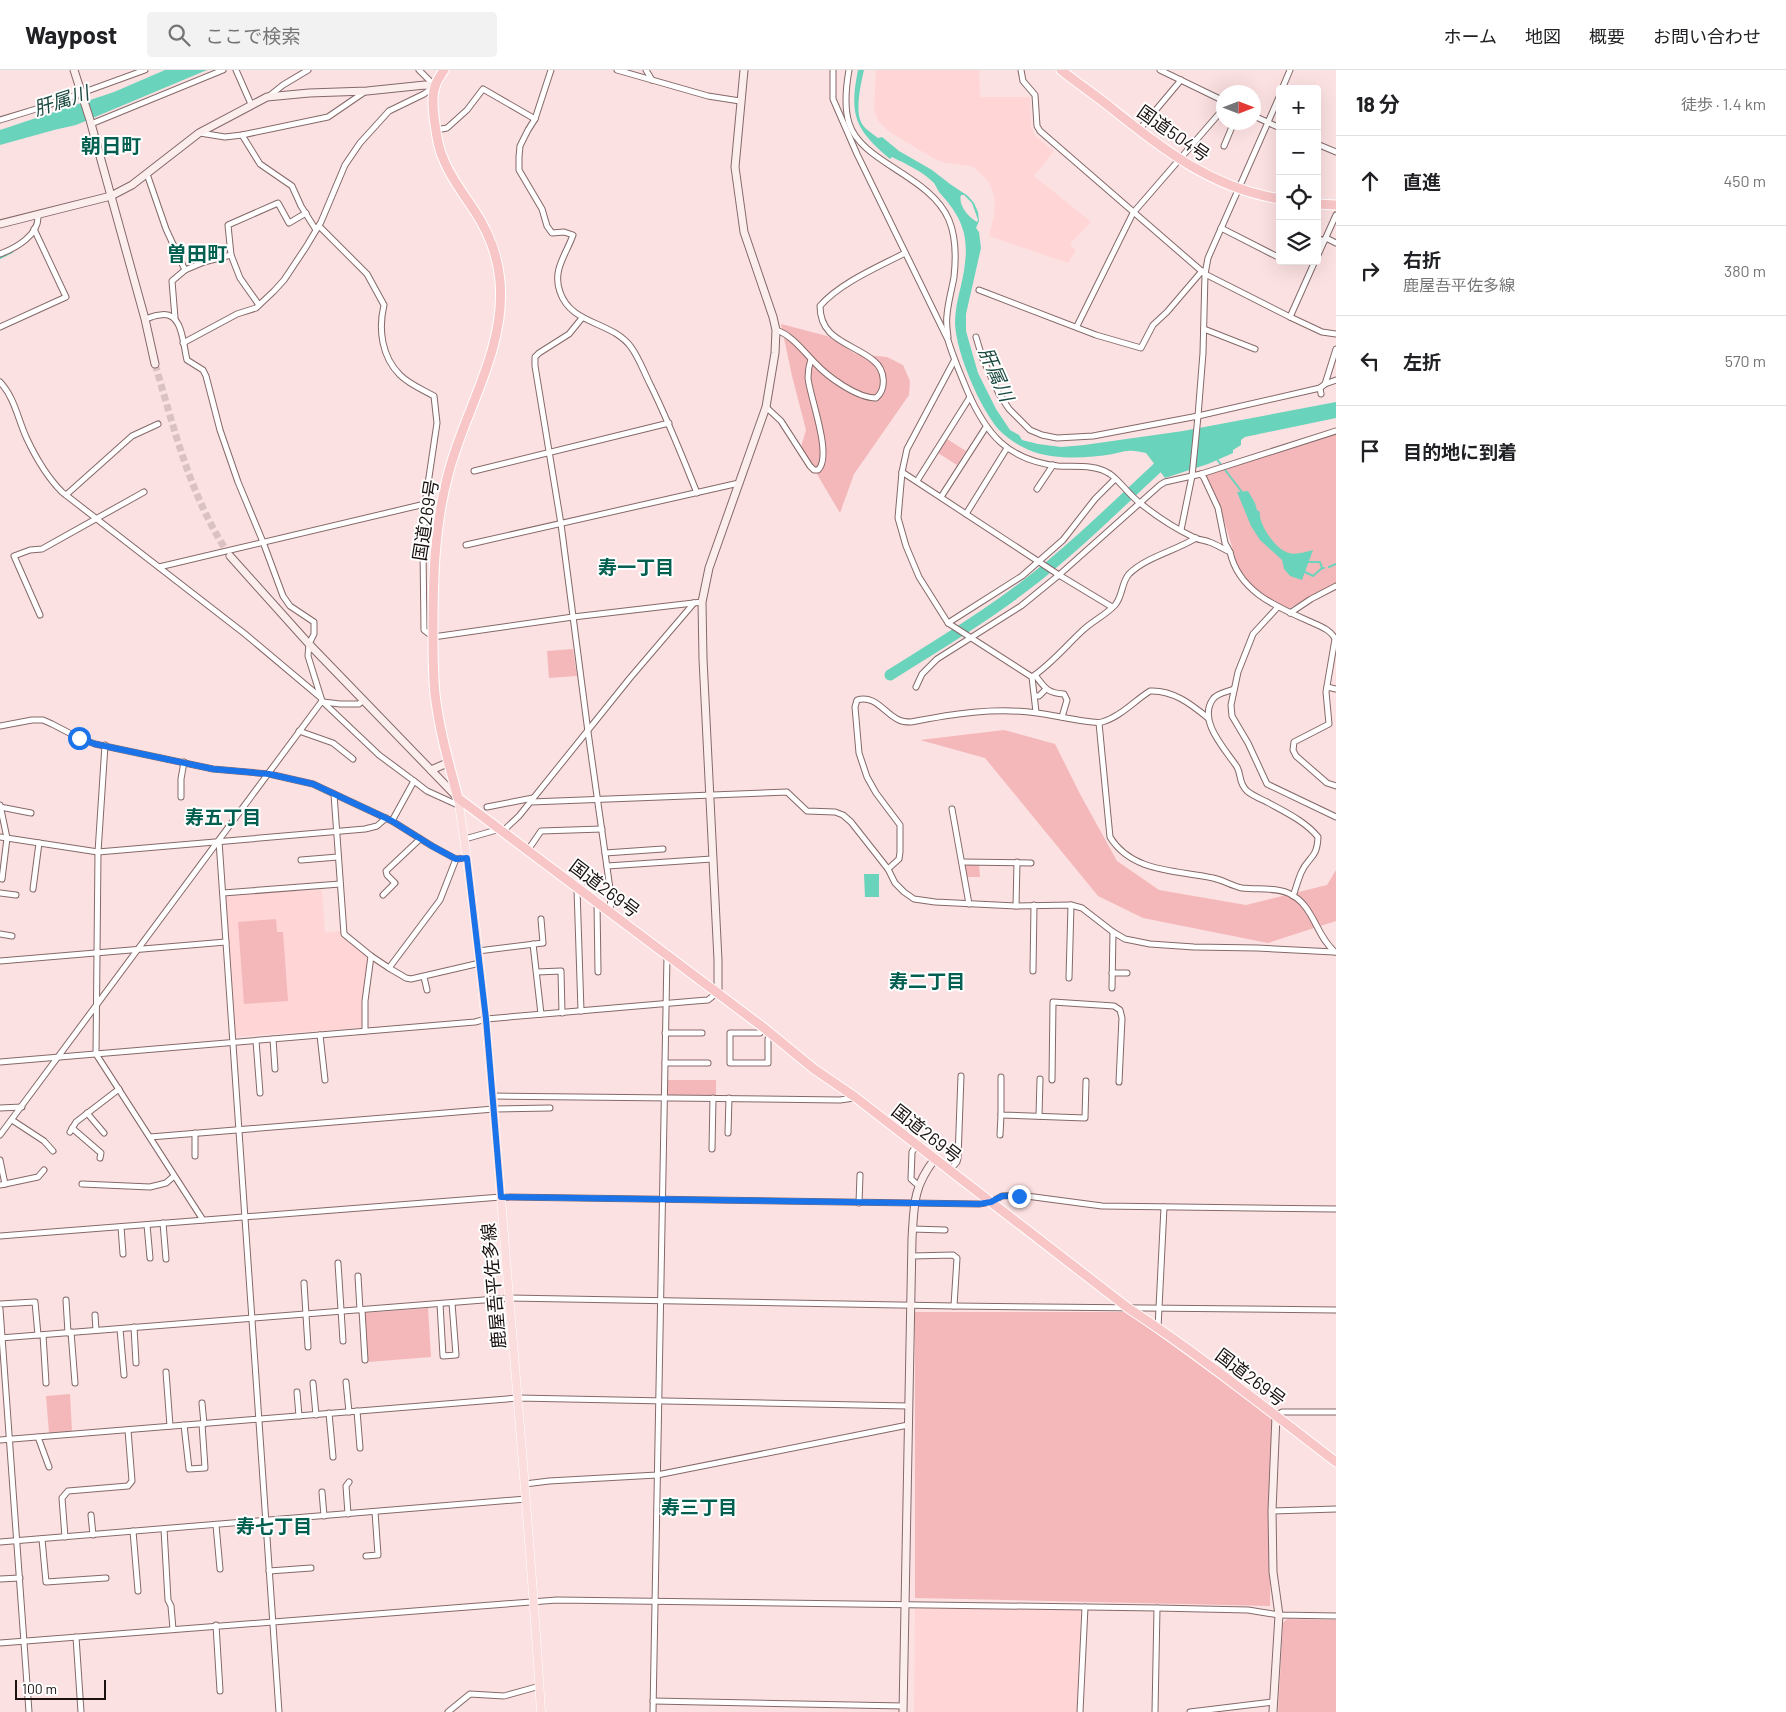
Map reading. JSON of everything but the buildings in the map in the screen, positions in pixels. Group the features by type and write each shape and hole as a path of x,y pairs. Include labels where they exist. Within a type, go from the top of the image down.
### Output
{"highway":[{"name":"国道269号","path":"444,70 435,86 434,112 442,158 476,212 488,236 500,281 497,334 461,432 449,471 442,499 434,555 433,637 435,696 459,802 502,830 577,889 718,992 814,1069 855,1098 1128,1308 1158,1328 1336,1462"},
{"name":"国道504号","path":"1061,70 1179,160 1210,177 1238,189 1276,199"},
{"path":"1321,204 1336,205"}],"main road":[{"name":"鹿屋吾平佐多線","path":"459,802 480,963 493,1096 525,1484 541,1712"}],"street":[{"path":"74,70 91,122 156,364"},
{"path":"0,120 46,106 145,70"},
{"path":"91,122 224,70"},
{"path":"236,70 251,104"},
{"path":"0,224 38,216 111,196 132,185 199,133 267,97 282,85 308,70"},
{"path":"419,70 435,86"},
{"path":"551,70 535,118 520,146 519,170 542,209 547,226 552,233 564,232 573,235 557,270 556,279 562,297 574,312 582,318 610,329 630,345 670,423 697,493"},
{"path":"617,70 708,96 740,101"},
{"path":"646,70 652,80"},
{"path":"0,1062 475,1022 486,1019 708,1000 718,992 702,602 709,568 766,407 775,353 776,330 744,232 735,167 744,70"},
{"path":"833,70 833,99 857,154 948,340 970,398 986,427 1007,448 1026,458 1053,465 1093,468 1109,474 1139,503 1181,530 1230,552"},
{"path":"849,70 846,108 849,124 856,138 869,150 923,187 939,202 949,220 954,236 954,277 946,316 948,340"},
{"path":"1020,70 1023,81 1035,95 1037,126 1040,131 1204,273 1322,332 1336,334"},
{"path":"1160,70 1216,97"},
{"path":"1284,85 1290,70"},
{"path":"1139,130 1181,80"},
{"path":"267,97 366,91 425,85 435,86"},
{"path":"183,343 237,314 256,308 284,280 318,228 345,165 360,143 390,112 435,86"},
{"path":"436,130 447,128 467,110 483,89 535,118"},
{"path":"199,133 224,137 242,135 328,117 366,91"},
{"path":"1181,530 1192,474 1198,416 1204,329 1204,273 1208,258 1276,104"},
{"path":"1077,326 1134,213 1216,117"},
{"path":"1261,120 1276,126"},
{"path":"1224,146 1231,130"},
{"path":"242,135 260,164 292,186 306,213 318,228 366,274 384,306 381,318 382,334 384,347 391,364 402,376 434,396 437,423 425,504 423,550 424,630 433,637 573,617 702,602"},
{"path":"1321,146 1336,152"},
{"path":"147,174 166,229 185,270"},
{"path":"259,305 240,278 232,255 228,225 278,203 289,222 306,213"},
{"path":"1321,248 1336,215"},
{"path":"0,254 21,244 34,229 38,222 38,216"},
{"path":"1221,228 1276,256"},
{"path":"0,327 66,297 34,229"},
{"path":"1321,239 1336,243"},
{"path":"776,330 784,333 828,375 854,392 870,398 876,398 884,388 880,366 872,359 834,337 820,316 820,306 829,296 905,253"},
{"path":"232,255 204,262 185,270 172,281 175,318 179,323 187,360 203,370 206,376 220,430 238,482 283,596 290,606 314,622 314,634 309,644 308,656 322,700"},
{"path":"1290,317 1313,265"},
{"path":"979,290 1077,326 1096,335 1141,348 1153,325 1204,273"},
{"path":"145,319 162,314 175,318"},
{"path":"582,318 569,334 535,356 561,524 598,798 611,896 610,912"},
{"path":"1204,329 1254,350"},
{"path":"976,337 982,357 999,394 1009,409 1030,430 1057,438 1093,436 1198,416 1322,389 1336,380"},
{"path":"1322,389 1336,349"},
{"path":"766,407 781,421 810,466 814,470 818,470 823,453 816,408 808,380 811,359"},
{"path":"954,360 911,440 902,472 898,518 906,546 923,585 948,623 1033,676 1046,689 1054,693 1064,694 1067,700 1062,716"},
{"path":"0,382 11,398 27,438 51,480 66,495 245,634 322,700 379,755 427,791 459,802"},
{"path":"916,481 970,398"},
{"path":"474,471 670,423"},
{"path":"66,495 132,436 158,424"},
{"path":"941,497 986,427"},
{"path":"916,687 922,674 938,659 1021,606 1165,482 1192,474 1201,474 1336,430"},
{"path":"966,514 1007,448"},
{"path":"1037,489 1053,465"},
{"path":"902,472 1059,575 1112,607"},
{"path":"1201,474 1218,508 1225,543 1239,576 1254,592 1277,608 1333,634 1335,639 1327,687 1329,724 1294,742 1294,750 1296,756 1326,783 1336,786"},
{"path":"948,623 1006,588 1022,576 1063,540 1095,499 1116,480"},
{"path":"466,546 740,483"},
{"path":"40,615 14,556 30,550 42,549 144,492"},
{"path":"159,567 425,504"},
{"path":"1033,676 1051,662 1083,630 1112,607 1119,598 1122,585 1128,575 1144,561 1183,547 1196,538"},
{"path":"230,556 309,644 431,770 459,802"},
{"path":"1290,613 1336,586"},
{"path":"464,839 502,830 519,816 694,603"},
{"path":"1277,608 1253,634 1234,690 1231,705 1232,716 1248,743 1267,784 1336,817"},
{"path":"1033,676 1036,712"},
{"path":"1327,687 1336,689"},
{"path":"1035,696 1039,696 1046,689"},
{"path":"1234,690 1218,695 1213,699 1209,708 1208,718 1212,728 1238,770 1241,784 1249,793 1309,827 1318,837 1317,848 1313,858 1302,871 1294,896"},
{"path":"888,869 899,859 900,825 876,793 867,777 859,753 855,707 857,700 861,698 876,702 901,721 911,722 970,712 1036,712 1099,723 1114,718 1150,691 1157,691 1177,696 1208,718"},
{"path":"322,700 340,704 359,704 363,700"},
{"path":"0,1135 139,950 322,700"},
{"path":"0,726 32,720 43,720 95,744 213,769 269,774 313,784 392,821 456,859 467,858"},
{"path":"1099,723 1110,837 1116,847 1152,868 1216,878 1241,888 1278,890 1288,893 1310,911 1327,946 1335,953"},
{"path":"299,731 333,743 353,759"},
{"path":"105,745 98,852 96,1054 203,1220"},
{"path":"431,770 445,764 448,760"},
{"path":"181,797 181,779 184,762"},
{"path":"392,821 414,781"},
{"path":"487,806 532,800 787,792 807,811 835,812 843,815 851,822 888,869 895,883 914,899 930,902 1016,906 1071,905 1082,908 1125,939 1150,944 1335,953"},
{"path":"334,794 344,934 371,956 406,978 424,977 480,963"},
{"path":"2,879 6,838 0,806 31,813"},
{"path":"952,808 969,904"},
{"path":"0,837 98,852 371,828 377,826 386,818"},
{"path":"528,850 541,831 602,829"},
{"path":"383,895 395,883 386,875 386,872 420,838"},
{"path":"219,841 279,1712"},
{"path":"33,889 39,843"},
{"path":"605,853 662,848"},
{"path":"301,860 338,857"},
{"path":"389,968 440,900 456,859"},
{"path":"607,866 712,859"},
{"path":"962,862 1031,863"},
{"path":"1016,906 1017,862"},
{"path":"223,893 340,884"},
{"path":"577,889 581,1011"},
{"path":"0,893 16,895"},
{"path":"597,903 598,972"},
{"path":"1033,971 1034,905"},
{"path":"1069,978 1071,905"},
{"path":"478,951 543,943 541,919"},
{"path":"1112,988 1113,932"},
{"path":"0,934 12,936"},
{"path":"0,961 226,942"},
{"path":"533,944 541,1014"},
{"path":"653,1712 667,955"},
{"path":"365,1031 364,1001 371,956"},
{"path":"536,972 561,971 562,1012"},
{"path":"1112,973 1127,973"},
{"path":"424,977 427,990"},
{"path":"1052,1080 1053,1002 1114,1006 1118,1008 1122,1018 1119,1082"},
{"path":"764,1028 760,1033 730,1033 730,1063 768,1063 768,1038 772,1034"},
{"path":"665,1033 702,1033"},
{"path":"320,1035 325,1080"},
{"path":"273,1039 275,1069"},
{"path":"256,1041 260,1093"},
{"path":"664,1063 708,1063"},
{"path":"949,1171 958,1158 960,1076"},
{"path":"1000,1134 1001,1078"},
{"path":"1039,1116 1040,1079"},
{"path":"1001,1115 1085,1118 1086,1081"},
{"path":"100,1158 101,1153 71,1130 76,1122 119,1089"},
{"path":"493,1096 840,1100 855,1098"},
{"path":"712,1149 713,1098"},
{"path":"728,1133 729,1098"},
{"path":"0,1108 22,1107"},
{"path":"150,1137 494,1109 550,1108"},
{"path":"87,1113 104,1133"},
{"path":"12,1120 44,1141 54,1151"},
{"path":"195,1133 196,1156"},
{"path":"916,1146 912,1152 910,1180 919,1186"},
{"path":"0,1160 2,1185 38,1177 44,1170"},
{"path":"653,1701 903,1709 912,1229 914,1204 919,1186 925,1172 934,1160"},
{"path":"859,1203 860,1175"},
{"path":"82,1184 150,1187 166,1183 174,1176"},
{"path":"0,1236 501,1197 979,1204 991,1202 1002,1196 1019,1196 1102,1206 1336,1209"},
{"path":"1158,1328 1164,1207"},
{"path":"163,1223 166,1259"},
{"path":"147,1224 150,1258"},
{"path":"121,1227 123,1254"},
{"path":"912,1229 945,1230"},
{"path":"912,1256 953,1256 957,1258 954,1306"},
{"path":"338,1263 343,1341"},
{"path":"358,1276 365,1360"},
{"path":"304,1283 308,1347"},
{"path":"1,1338 509,1298 910,1306 1336,1310"},
{"path":"66,1300 75,1383"},
{"path":"0,1304 34,1302 46,1382"},
{"path":"440,1304 443,1356 456,1355 452,1303"},
{"path":"0,1309 2,1375 10,1439 29,1712"},
{"path":"95,1315 96,1330"},
{"path":"120,1328 124,1375"},
{"path":"134,1328 136,1364"},
{"path":"166,1372 170,1426"},
{"path":"346,1382 349,1412"},
{"path":"314,1383 316,1415"},
{"path":"297,1392 299,1416"},
{"path":"0,1440 518,1398 908,1406"},
{"path":"184,1425 188,1469 204,1468 202,1403"},
{"path":"357,1411 360,1448"},
{"path":"1273,1712 1279,1615 1273,1572 1272,1511 1276,1416 1282,1412 1336,1412"},
{"path":"330,1414 333,1457"},
{"path":"525,1484 549,1481 657,1476 908,1425"},
{"path":"65,1537 62,1498 68,1491 128,1486 132,1481 128,1430"},
{"path":"38,1437 49,1467"},
{"path":"348,1514 346,1486 349,1482"},
{"path":"322,1492 324,1516"},
{"path":"0,1542 526,1499"},
{"path":"1272,1511 1336,1509"},
{"path":"366,1556 378,1554 375,1512"},
{"path":"91,1515 93,1535"},
{"path":"216,1525 220,1569"},
{"path":"164,1529 168,1600 171,1606 173,1629"},
{"path":"133,1531 138,1591"},
{"path":"42,1539 46,1582 106,1578"},
{"path":"269,1571 310,1568"},
{"path":"0,1579 20,1578"},
{"path":"0,1643 534,1601 1158,1608 1248,1610 1279,1615 1336,1616"},
{"path":"1080,1712 1086,1607"},
{"path":"1155,1712 1158,1608"},
{"path":"216,1625 220,1691"},
{"path":"76,1637 81,1712"},
{"path":"448,1712 470,1694 504,1696 540,1686"},
{"path":"1190,1712 1273,1702"}],"shaded area":[{"path":"165,70 207,70 76,125 0,145 0,130 114,92"},
{"path":"858,70 864,70 859,96 859,117 866,129 878,138 882,137 899,151 932,170 968,196 974,203 978,212 979,221 976,228 979,232 981,248 966,314 966,331 978,373 996,409 1010,430 1019,435 1022,440 1061,447 1084,445 1183,431 1336,402 1336,418 1245,437 1241,440 1241,445 1233,450 1233,453 1208,464 1165,478 1146,453 1124,451 1083,457 1063,457 1043,455 1020,446 1011,440 999,430 984,408 970,380 956,335 955,315 966,252 961,224 934,183 908,165 892,157 890,159 862,130 855,110 855,86","holes":["961,195 964,195 972,203 977,222 962,207 960,199"]},
{"path":"876,70 979,70 980,97 1030,97 1031,126 1035,136 1054,151 1034,176 1091,222 1071,243 1071,247 1075,249 1075,252 1068,263 989,236 995,202 993,191 987,180 972,166 945,163 933,158 891,133 879,122 874,110"},
{"path":"781,324 827,336 856,354 887,357 903,365 910,381 909,395 854,474 840,513 801,447 806,430"},
{"path":"1336,434 1336,583 1288,609 1282,608 1258,592 1240,574 1218,500 1205,475"},
{"path":"947,439 966,451 957,465 938,453"},
{"path":"1248,491 1257,510 1260,512 1265,529 1279,547 1292,554 1313,550 1302,580 1290,576 1284,569 1282,560 1260,540 1251,526 1237,492"},
{"path":"573,649 577,676 549,678 547,651"},
{"path":"1004,730 1055,744 1117,861 1159,890 1246,905 1327,885 1336,870 1336,921 1268,943 1143,918 1098,896 985,758 920,740"},
{"path":"965,865 979,865 980,877 967,877"},
{"path":"864,874 879,874 879,897 865,897"},
{"path":"322,890 325,933 339,931 367,955 369,961 362,999 363,1025 360,1028 234,1037 225,894"},
{"path":"276,919 277,932 283,932 288,1001 244,1004 238,922"},
{"path":"667,1080 716,1080 716,1095 666,1095"},
{"path":"428,1308 431,1357 368,1362 364,1313"},
{"path":"915,1312 1127,1312 1272,1418 1270,1606 915,1598"},
{"path":"70,1394 72,1432 49,1433 46,1396"},
{"path":"915,1609 1081,1609 1077,1712 914,1712"},
{"path":"1287,1619 1336,1620 1336,1712 1278,1712 1283,1623"}],"waterway":[{"path":"0,258 12,252"},
{"path":"1216,458 1242,492"},
{"path":"890,675 976,620 1026,585 1080,540 1167,459"},
{"path":"1308,562 1320,562 1322,568 1324,568"},
{"path":"1329,567 1336,564"},
{"path":"1305,572 1313,576 1322,568"}],"tunnel":[{"path":"155,364 177,439 194,487 204,511 230,556"}],"district":[{"name":"朝日町","path":"111,145"},
{"name":"曽田町","path":"197,253"},
{"name":"寿一丁目","path":"636,566"},
{"name":"寿五丁目","path":"223,816"},
{"name":"寿二丁目","path":"927,980"},
{"name":"寿三丁目","path":"699,1506"},
{"name":"寿七丁目","path":"274,1525"}],"route":[{"path":"79,738 95,744 213,769 269,774 313,784 392,821 456,859 467,858 486,1019 501,1197 979,1204 991,1202 1002,1196 1019,1196"}],"water label":[{"name":"肝属川","path":"61,100"},
{"name":"肝属川","path":"997,374"}]}
